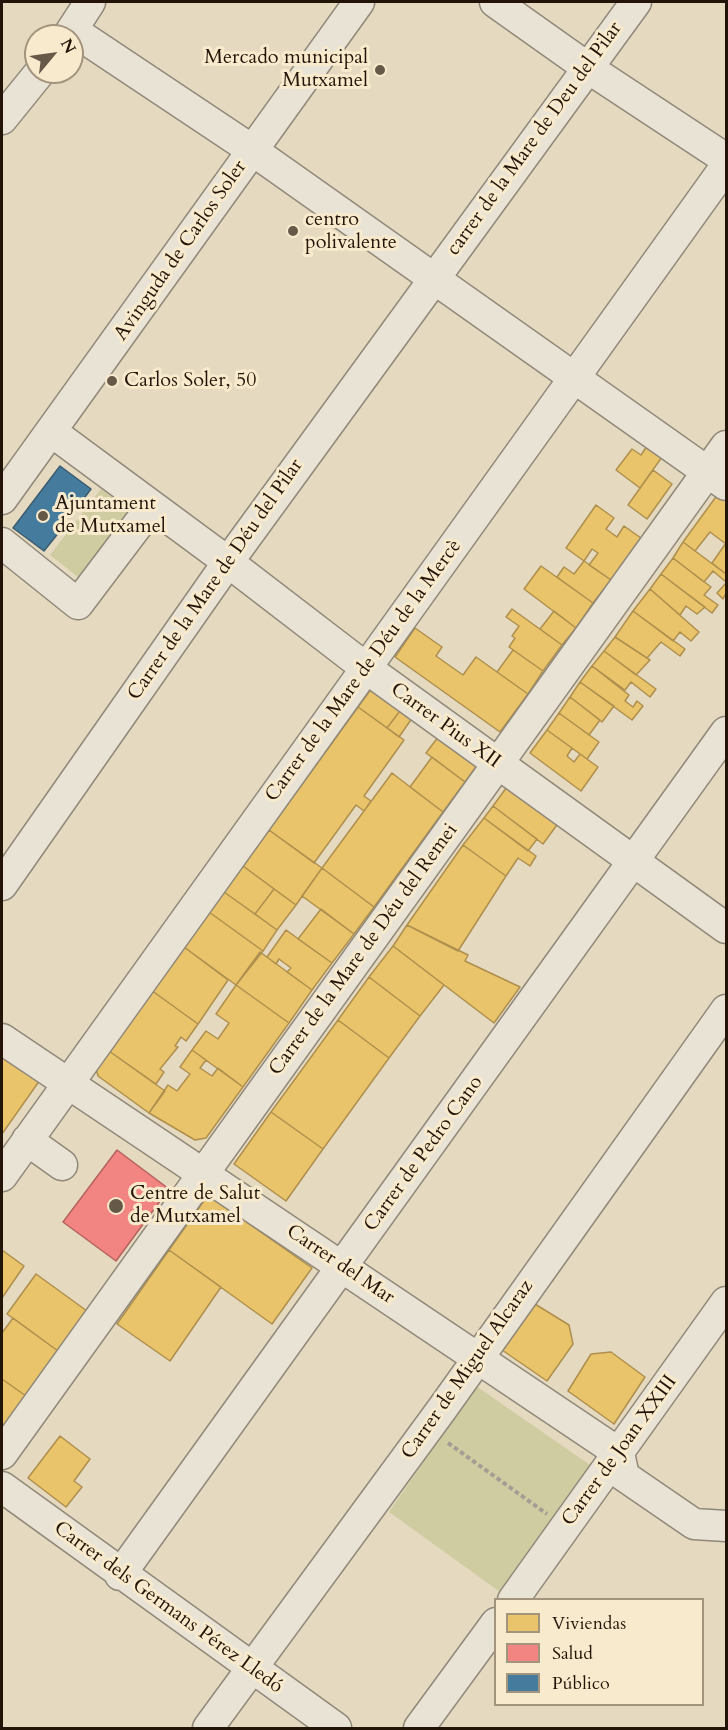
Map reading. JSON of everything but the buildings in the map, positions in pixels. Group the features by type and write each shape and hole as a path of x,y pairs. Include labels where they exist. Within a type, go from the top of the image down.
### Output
{"street":[{"path":"76,24 90,2"},
{"name":"Avinguda de Carlos Soler","path":"5,488 52,432 359,2"},
{"path":"495,2 588,68 726,159"},
{"name":"carrer de la Mare de Deu del Pilar","path":"433,277 636,2"},
{"path":"84,42 252,150 717,478"},
{"path":"2,119 30,84"},
{"name":"Carrer de la Mare de Déu de la Mercè","path":"2,1176 726,166"},
{"name":"Carrer de la Mare de Déu del Pilar","path":"2,885 228,562 433,277"},
{"name":"Carrer Pius XII","path":"52,432 228,562 366,668 726,928"},
{"name":"Carrer de la Mare de Déu del Remei","path":"2,1454 498,764 717,478 726,446"},
{"path":"2,543 78,604 152,506"},
{"name":"Carrer de Pedro Cano","path":"120,1575 726,732"},
{"name":"Carrer de Miguel Alcaraz","path":"208,1728 428,1429 726,1010"},
{"name":"Carrer del Mar","path":"2,1039 477,1357 622,1464 694,1524 726,1526"},
{"path":"27,1140 62,1165"},
{"name":"Carrer de Joan XXIII","path":"537,1598 622,1464 644,1418 726,1302"},
{"name":"Carrer de Joan XXIII","path":"514,1598 565,1527 622,1464"},
{"name":"Carrer dels Germans Pérez Lledó","path":"2,1487 120,1575 336,1728"},
{"path":"419,1728 494,1624"},
{"path":"444,1728 494,1657"}],"path":[{"path":"428,1429 565,1527"}],"shaded area":[{"path":"101,489 144,522 92,588 50,555"},
{"path":"476,1386 593,1467 500,1592 389,1512"}],"place":[{"name":"Mercado municipal Mutxamel","path":"380,70"},
{"name":"centro polivalente","path":"293,231"},
{"name":"Carlos Soler, 50","path":"112,381"},
{"name":"Ajuntament de Mutxamel","path":"43,516"},
{"name":"Centre de Salut de Mutxamel","path":"116,1206"}]}
